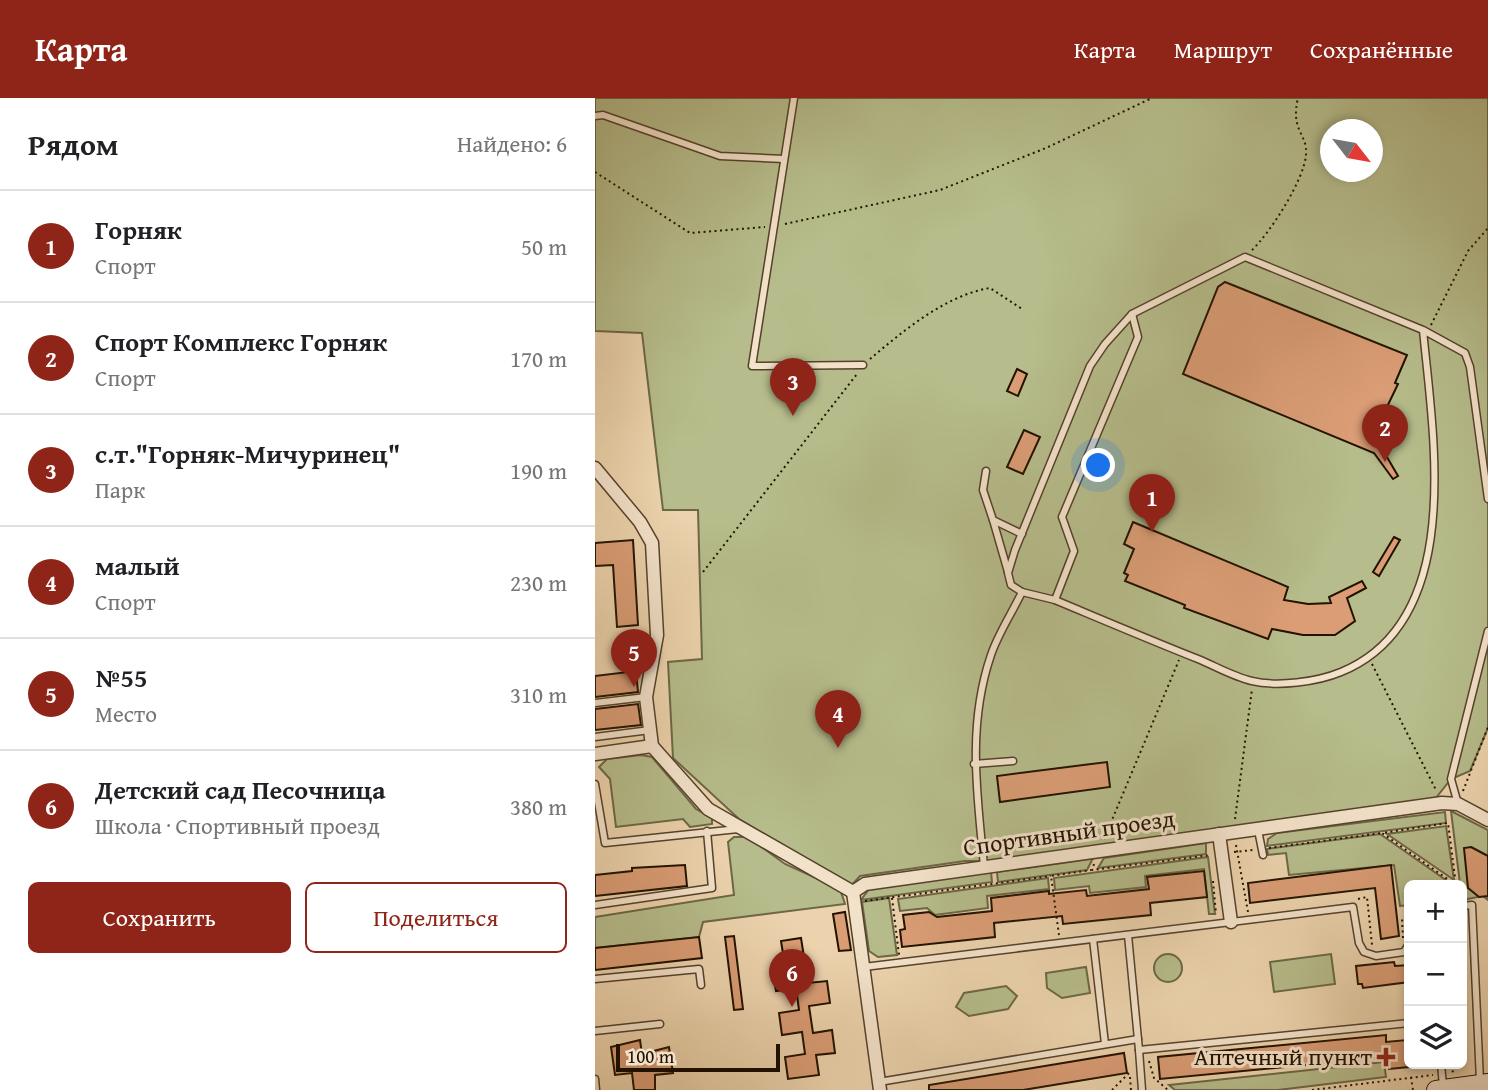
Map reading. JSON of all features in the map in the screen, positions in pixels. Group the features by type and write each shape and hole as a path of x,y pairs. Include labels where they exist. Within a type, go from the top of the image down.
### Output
{"main road":[{"path":"1436,1085 1483,1086"}],"street":[{"path":"595,468 640,522 652,542 657,635 650,658 646,697 652,746 708,809 855,897 879,1086"},
{"path":"595,754 652,746"},
{"name":"Спортивный проезд","path":"855,897 865,884 1442,803 1458,804 1488,820"},
{"path":"1219,834 1231,922"}],"lane":[{"path":"794,98 752,366 863,365"},
{"path":"595,116 603,115 720,156 784,159"},
{"path":"1008,573 1090,366 1132,314 1245,257 1425,332 1465,353 1470,368 1488,499"},
{"path":"1055,600 1074,551 1062,517 1138,337 1132,314"},
{"path":"986,471 983,490 1011,585 1022,592 1055,600 1253,682 1327,678 1368,657 1394,633 1423,575 1432,539 1435,461 1425,332"},
{"path":"993,520 1022,534"},
{"path":"984,866 974,765 981,689 992,652 1022,592"},
{"path":"1458,804 1451,779 1488,631"},
{"path":"595,703 646,697"},
{"path":"595,737 650,730"},
{"path":"974,765 1013,761"},
{"path":"595,784 605,843 740,829"},
{"path":"1258,830 1262,852"},
{"path":"595,905 712,888 707,831"},
{"path":"1467,906 1472,905 1483,1086"},
{"path":"864,967 1353,907 1359,943 1364,952 1376,956 1404,952"},
{"path":"1128,935 1142,1090"},
{"path":"1093,939 1105,1044"},
{"path":"595,979 699,968 701,985"},
{"path":"595,1031 660,1024"},
{"path":"1139,1050 1404,1024"},
{"path":"879,1086 1137,1039"},
{"path":"595,1079 596,1090"}],"path":[{"path":"595,172 690,233 773,226 829,217 940,190 1045,148 1153,98"},
{"path":"1245,257 1264,239 1303,167 1307,154 1293,117 1299,98"},
{"path":"1425,332 1468,251 1488,228"},
{"path":"703,572 836,405 863,365 928,315 975,290 989,288 1022,309"},
{"path":"1092,870 1182,653"},
{"path":"1368,657 1442,803"},
{"path":"1249,920 1233,832 1253,682"},
{"path":"1458,804 1488,727"},
{"path":"855,897 891,897 1238,851 1262,852 1448,823 1455,880"},
{"path":"1383,833 1449,880"},
{"path":"1051,876 1059,937"},
{"path":"1212,880 1216,918"},
{"path":"891,897 900,963"},
{"path":"1129,1075 1131,1090"},
{"path":"1411,1077 1413,1090"},
{"path":"1312,1090 1411,1077 1436,1085"}],"green space":[{"path":"595,98 1488,98 1488,728 1470,771 1451,779 1435,799 999,861 965,861 860,876 851,886 739,819 673,758 668,662 702,659 698,510 663,510 642,333 595,331"},
{"path":"641,755 652,757 696,809 712,818 712,824 690,827 683,819 616,827 610,779 599,767 607,759"},
{"path":"1451,811 1488,830 1488,900 1483,896 1467,899 1467,880 1460,880"},
{"path":"1445,812 1446,823 1267,846 1268,839 1277,833"},
{"path":"1446,826 1454,880 1387,834"},
{"path":"1380,834 1446,880 1404,880 1404,906 1400,906 1394,865 1289,875 1286,853 1268,855 1267,849"},
{"path":"734,837 748,837 785,864 840,889 845,904 703,922 699,937 595,948 595,917 734,895 728,842"},
{"path":"1206,843 1206,854 1098,868 1104,858"},
{"path":"1208,857 1215,914 1209,914 1204,869 1145,876 1146,887 1090,893 1089,886 1055,890 1054,878"},
{"path":"1093,858 1087,870 998,882 997,872"},
{"path":"991,872 992,882 861,900 869,889"},
{"path":"1048,878 1049,889 987,896 988,908 935,915 927,908 900,911 898,899"},
{"path":"889,898 897,955 878,957 869,951 862,902"},
{"path":"1168,954 1178,958 1182,968 1178,978 1168,982 1158,978 1154,968 1158,958"},
{"path":"1331,954 1335,984 1274,992 1270,962"},
{"path":"1086,967 1090,993 1062,998 1047,988 1046,973"},
{"path":"1006,986 1017,996 1008,1009 969,1016 956,1007 964,993"},
{"path":"1384,1062 1386,1077 1278,1090 1175,1090 1169,1085"}],"building":[{"path":"1225,282 1407,355 1395,383 1398,384 1371,440 1387,457 1398,476 1393,479 1374,453 1183,374 1218,287"},
{"path":"1017,369 1027,374 1018,396 1007,391"},
{"path":"1024,430 1040,437 1023,474 1007,467"},
{"path":"1133,522 1288,587 1284,600 1308,604 1331,603 1329,597 1362,581 1366,588 1347,598 1355,621 1335,635 1303,635 1272,629 1268,639 1184,608 1185,605 1125,581 1128,575 1124,573 1134,549 1124,544"},
{"path":"1394,537 1400,540 1379,576 1373,572"},
{"path":"633,540 638,625 617,627 613,565 595,566 595,543"},
{"path":"636,671 638,692 595,697 595,676"},
{"path":"638,704 641,725 595,730 595,709"},
{"path":"1107,762 1110,787 1000,802 997,776"},
{"path":"1471,847 1488,856 1488,896 1479,897 1468,888 1464,848"},
{"path":"685,865 687,886 595,896 595,875 632,871 632,868"},
{"path":"1391,865 1399,936 1381,939 1375,888 1250,903 1248,883"},
{"path":"1204,871 1207,897 1150,903 1151,915 1063,924 1062,916 994,923 995,937 902,947 900,930 905,929 903,915 929,912 937,917 992,911 991,898 1049,891 1049,894 1086,890 1087,896 1149,889 1147,877"},
{"path":"845,912 851,950 839,951 833,914"},
{"path":"734,936 743,1009 734,1010 725,937"},
{"path":"699,937 702,958 595,970 595,948"},
{"path":"801,938 808,983 827,981 830,1003 809,1006 813,1033 832,1030 835,1053 816,1055 819,1075 788,1079 785,1057 805,1054 802,1032 782,1035 779,1013 799,1010 796,988 776,991 772,968 785,966 781,941"},
{"path":"1394,962 1395,966 1404,965 1404,983 1363,988 1362,984 1358,984 1356,966"},
{"path":"1386,1035 1386,1042 1404,1040 1404,1068 1389,1069 1388,1057 1160,1079 1158,1057"},
{"path":"640,1040 642,1054 669,1047 673,1073 655,1075 655,1090 634,1090 632,1073 615,1075 611,1047"},
{"path":"1124,1053 1127,1073 1023,1090 929,1090 929,1085"}],"place":[{"name":"с.т.\"Горняк-Мичуринец\"","path":"793,416"},
{"name":"Спорт Комплекс Горняк","path":"1385,462"},
{"name":"Горняк","path":"1152,532"},
{"name":"№55","path":"634,687"},
{"name":"малый","path":"838,748"},
{"name":"Детский сад Песочница","path":"792,1007"},
{"name":"Аптечный пункт","path":"1386,1057"}]}
